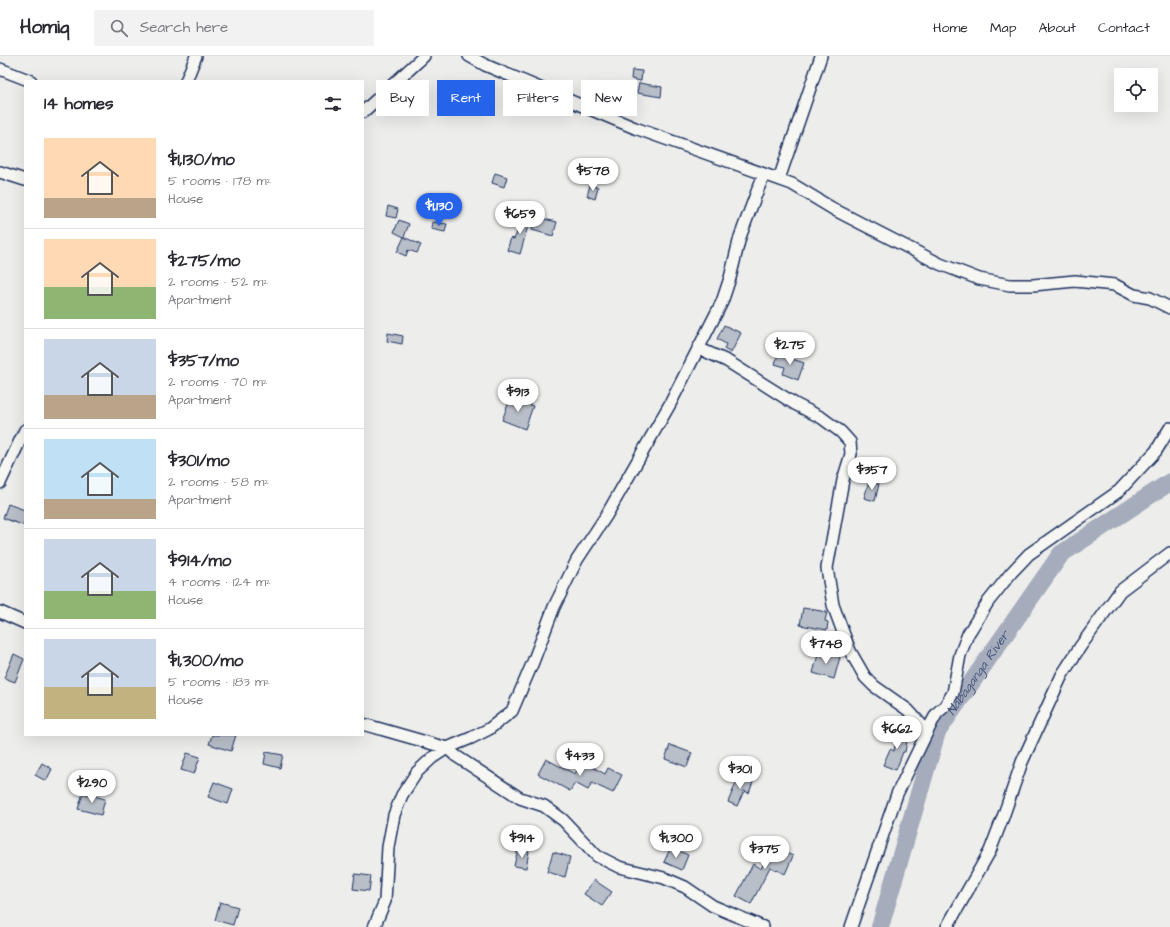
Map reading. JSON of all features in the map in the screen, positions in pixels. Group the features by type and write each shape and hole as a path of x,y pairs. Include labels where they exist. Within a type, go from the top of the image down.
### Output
{"street":[{"path":"186,80 196,56"},
{"path":"364,111 424,56"},
{"path":"469,56 485,65 636,128 792,184 835,210 940,264 979,279 1010,286 1075,281 1114,286 1134,295 1150,298 1170,308"},
{"path":"779,179 821,56"},
{"path":"0,69 28,80"},
{"path":"0,172 24,180"},
{"path":"374,927 385,901 388,847 394,815 402,795 417,772 432,758 447,748 488,729 512,711 554,607 577,560 606,516 670,404 722,302 730,278 740,237 764,175"},
{"path":"698,348 727,361 795,404 822,418 841,432 850,442 851,454 843,480 827,568 833,605 850,651 865,677 874,686 908,710 927,731"},
{"path":"851,927 897,794 927,731 937,713 945,706 953,693 960,655 968,634 988,602 1011,573 1029,554 1118,491 1156,452 1170,428"},
{"path":"0,483 24,432"},
{"path":"948,927 990,851 1022,762 1062,675 1080,647 1120,592 1170,553"},
{"path":"0,612 24,623"},
{"path":"364,724 447,748 456,756 520,798 544,806 563,820 597,856 619,867 664,878 685,887 713,906 763,927"}],"building":[{"path":"632,70 642,71 641,81 631,79"},
{"path":"639,83 662,87 661,97 637,93"},
{"path":"495,173 507,177 504,187 492,183"},
{"path":"590,185 598,187 595,199 587,196"},
{"path":"388,206 398,209 396,218 386,216"},
{"path":"528,210 532,212 520,254 507,250 511,238 514,239"},
{"path":"535,217 557,222 553,236 532,230"},
{"path":"399,220 409,224 404,237 394,232"},
{"path":"432,222 447,224 445,232 431,229"},
{"path":"404,237 421,245 417,253 408,250 406,256 397,252"},
{"path":"724,325 741,333 731,353 724,349 726,344 717,339"},
{"path":"388,333 403,336 402,344 387,341"},
{"path":"778,354 804,363 798,380 783,374 785,367 775,364"},
{"path":"511,397 533,406 525,429 502,420"},
{"path":"869,482 879,484 875,501 864,498"},
{"path":"8,504 24,510 24,526 3,518"},
{"path":"803,608 827,612 825,621 828,622 827,630 800,625"},
{"path":"819,651 840,657 834,679 813,673"},
{"path":"14,654 24,659 15,682 4,678"},
{"path":"899,728 909,730 905,752 903,752 896,770 883,765 890,749 894,751"},
{"path":"212,736 236,736 231,751 209,744"},
{"path":"670,745 692,753 687,767 665,759"},
{"path":"266,752 283,755 280,768 264,764"},
{"path":"187,753 200,757 194,774 181,770"},
{"path":"546,759 575,774 582,761 605,774 608,768 622,775 613,793 592,783 588,790 575,783 570,791 538,774"},
{"path":"42,763 52,769 46,781 35,775"},
{"path":"739,776 753,782 749,793 744,791 737,806 728,802"},
{"path":"214,782 233,789 228,804 208,797"},
{"path":"83,793 105,799 101,815 78,809"},
{"path":"775,837 787,843 783,852 793,856 785,874 770,867 751,904 736,896 753,864 761,869"},
{"path":"671,847 688,855 682,870 664,862"},
{"path":"518,849 529,851 526,868 514,866"},
{"path":"553,852 570,857 565,877 547,872"},
{"path":"355,874 371,876 369,891 353,889"},
{"path":"594,880 612,892 602,906 584,894"},
{"path":"220,902 238,907 233,925 215,920"}],"waterway":[{"name":"Nabaganga River","path":"880,927 937,732 1061,554 1170,482"}]}
